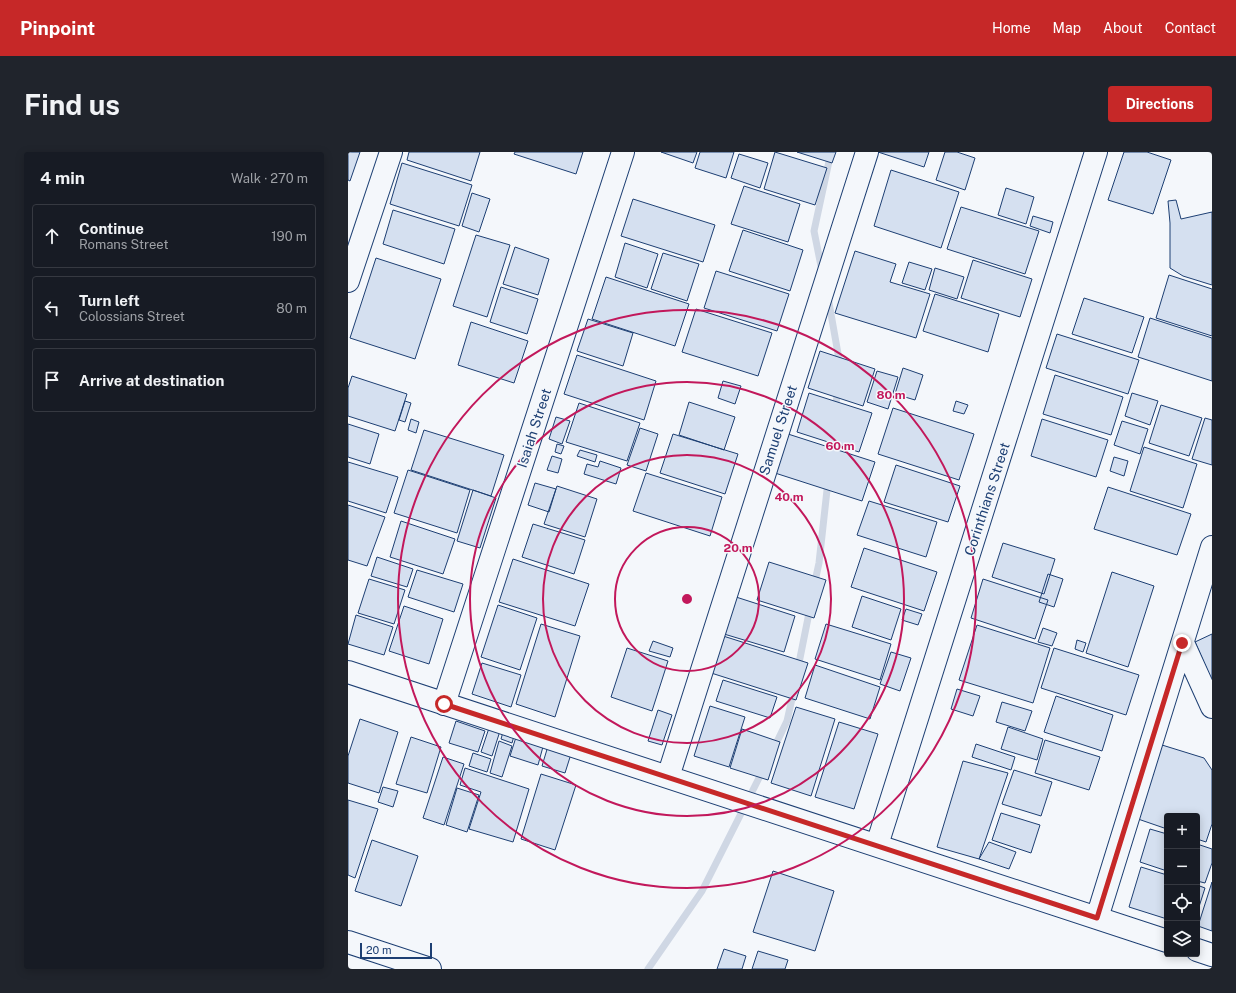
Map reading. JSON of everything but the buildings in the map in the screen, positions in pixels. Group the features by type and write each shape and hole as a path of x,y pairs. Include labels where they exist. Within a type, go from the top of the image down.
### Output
{"street":[{"path":"348,281 390,152"},
{"name":"Isaiah Street","path":"444,704 623,152"},
{"name":"Samuel Street","path":"668,777 867,152"},
{"name":"Corinthians Street","path":"877,845 1096,152"},
{"path":"1097,918 1212,547"},
{"path":"1182,643 1212,707"},
{"path":"348,672 1164,939"},
{"path":"348,942 430,969"},
{"path":"1200,951 1212,955"}],"waterway":[{"path":"822,271 814,231 831,152"},
{"path":"828,297 840,365"},
{"path":"835,411 838,388"},
{"path":"814,586 819,563 828,481"},
{"path":"798,668 810,608"},
{"path":"773,750 787,721 794,690"},
{"path":"648,969 702,891 763,770"}],"route":[{"path":"444,704 1097,918 1182,643"}]}
